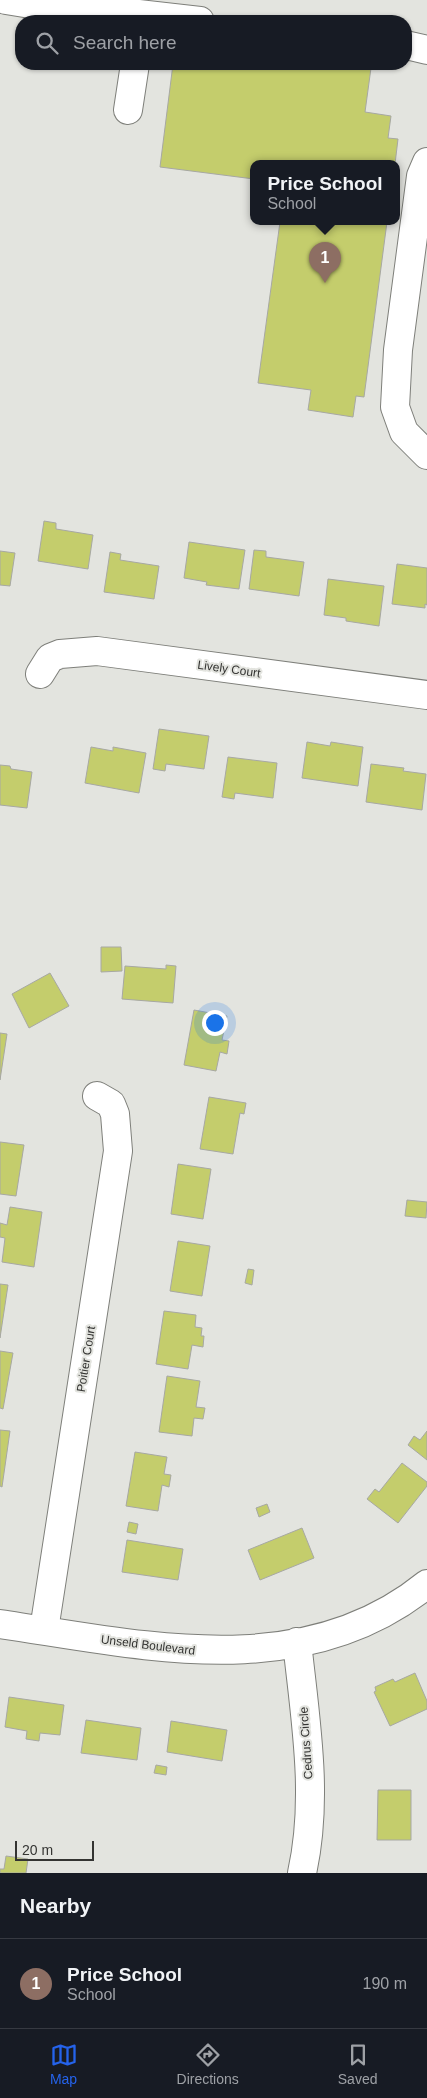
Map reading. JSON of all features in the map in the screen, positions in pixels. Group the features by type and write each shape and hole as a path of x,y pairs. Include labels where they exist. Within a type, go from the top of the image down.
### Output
{"street":[{"path":"6,0 92,14 105,6 132,15"},
{"path":"412,46 427,50"},
{"path":"128,110 134,70"},
{"path":"427,162 421,176 398,350 395,407 404,432 427,455"},
{"name":"Lively Court","path":"40,674 50,658 60,654 98,651 427,695"},
{"name":"Poitier Court","path":"44,1630 118,1152 115,1114 111,1104 97,1096"},
{"name":"Unseld Boulevard","path":"0,1624 158,1648 202,1651 246,1650 335,1635 382,1614 427,1584"},
{"name":"Cedrus Circle","path":"297,1642 310,1770 307,1850 302,1873"}],"building":[{"path":"172,70 371,70 365,112 391,116 388,138 398,139 395,160 250,160 250,178 160,167"},
{"path":"280,225 387,225 364,397 356,396 353,417 308,410 311,390 258,383"},
{"path":"44,521 56,523 56,529 93,535 88,569 38,561"},
{"path":"189,542 245,550 239,589 206,585 207,582 184,578"},
{"path":"254,550 266,551 266,557 304,562 299,596 249,589"},
{"path":"0,551 15,553 10,586 0,585"},
{"path":"110,552 121,554 120,560 159,566 154,599 104,592"},
{"path":"397,564 427,568 427,605 425,604 425,608 392,604"},
{"path":"328,579 384,586 379,626 346,621 346,618 324,615"},
{"path":"159,729 209,736 204,769 166,764 165,771 153,769"},
{"path":"307,742 330,746 331,742 363,747 358,786 302,778"},
{"path":"91,747 113,751 113,747 146,753 139,793 85,783"},
{"path":"228,757 277,763 273,798 235,793 234,799 222,797"},
{"path":"371,764 404,768 403,771 426,774 422,810 366,802"},
{"path":"0,765 10,766 11,769 32,772 27,808 0,805"},
{"path":"101,947 121,947 122,971 101,972"},
{"path":"166,965 176,966 173,1003 122,999 125,966 166,969"},
{"path":"50,973 69,1006 29,1028 12,994"},
{"path":"194,1010 227,1016 222,1040 229,1041 227,1054 220,1052 216,1071 184,1065"},
{"path":"0,1033 7,1034 0,1080"},
{"path":"209,1097 246,1103 244,1114 240,1113 233,1154 200,1149"},
{"path":"0,1142 24,1145 16,1196 0,1194"},
{"path":"178,1164 211,1169 203,1219 171,1214"},
{"path":"407,1200 427,1202 426,1218 405,1216"},
{"path":"10,1207 42,1212 34,1267 2,1262 5,1238 0,1237 0,1223 7,1225"},
{"path":"178,1241 210,1246 202,1296 170,1291"},
{"path":"248,1269 254,1270 252,1285 245,1283"},
{"path":"0,1284 8,1285 0,1338"},
{"path":"164,1311 196,1315 195,1327 202,1328 201,1336 204,1336 203,1347 192,1345 188,1369 156,1364"},
{"path":"0,1351 13,1353 3,1409 0,1408"},
{"path":"167,1376 200,1381 196,1407 205,1408 203,1419 194,1418 192,1436 159,1432"},
{"path":"0,1430 10,1431 2,1487 0,1486"},
{"path":"427,1431 427,1460 408,1445 414,1436 420,1440"},
{"path":"135,1452 167,1457 164,1474 171,1475 169,1487 162,1485 158,1511 126,1506"},
{"path":"402,1463 427,1482 427,1486 398,1523 367,1499 375,1489 379,1492"},
{"path":"267,1504 270,1512 259,1517 256,1508"},
{"path":"129,1522 138,1524 136,1534 127,1532"},
{"path":"302,1528 314,1558 260,1580 248,1550"},
{"path":"127,1540 183,1549 178,1580 122,1572"},
{"path":"415,1673 427,1701 427,1709 390,1726 374,1692 376,1691 375,1687 393,1679 395,1682"},
{"path":"9,1697 64,1705 60,1735 40,1733 39,1741 26,1739 27,1731 5,1727"},
{"path":"86,1720 141,1728 137,1760 81,1753"},
{"path":"171,1721 227,1730 222,1761 167,1752"},
{"path":"156,1765 167,1767 166,1775 154,1773"},
{"path":"378,1790 411,1790 411,1840 377,1840"},
{"path":"6,1856 28,1859 26,1873 0,1873 0,1869 4,1869"}],"place":[{"name":"Price School","path":"325,283"}]}
